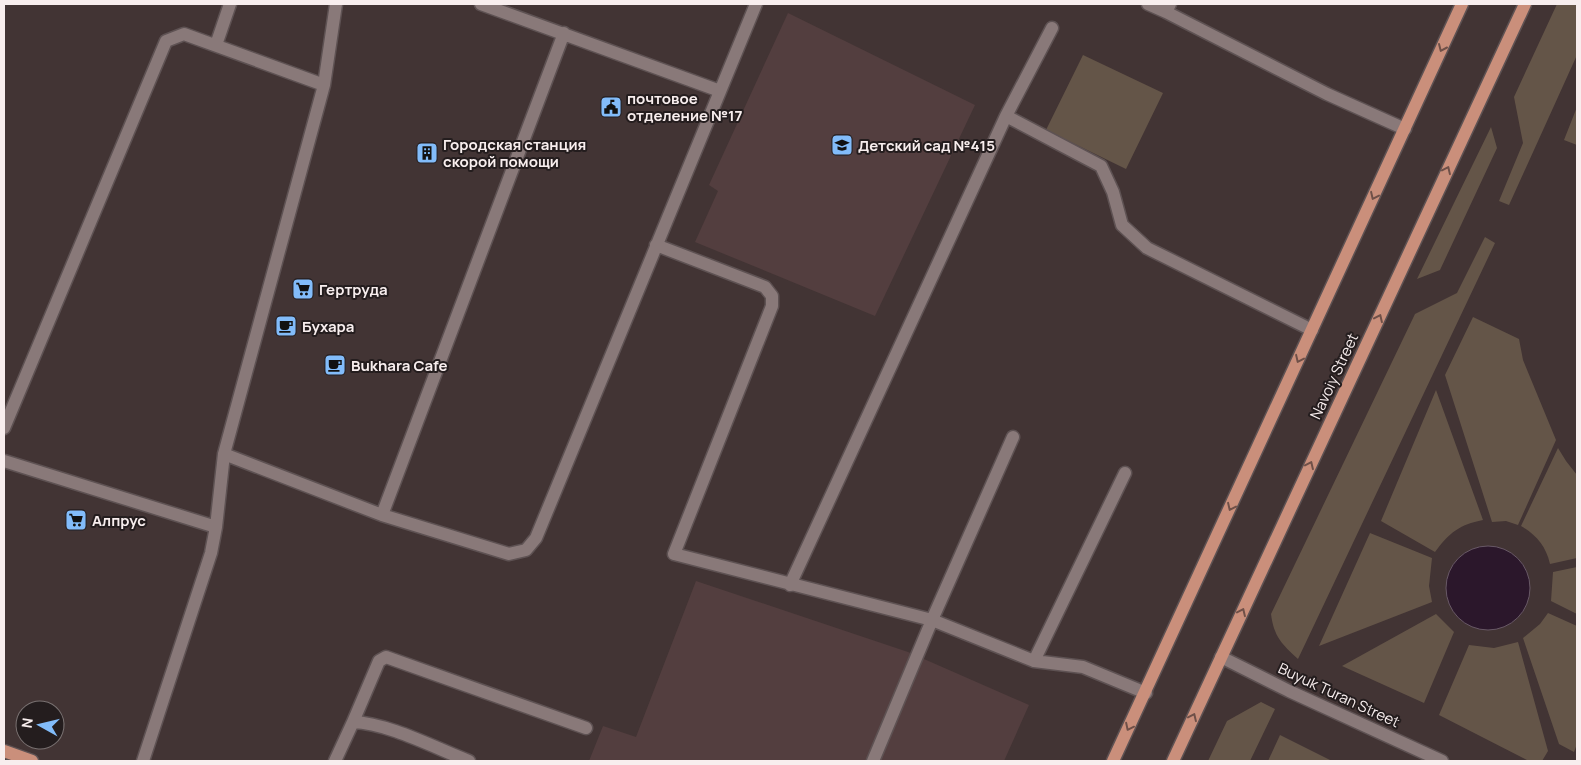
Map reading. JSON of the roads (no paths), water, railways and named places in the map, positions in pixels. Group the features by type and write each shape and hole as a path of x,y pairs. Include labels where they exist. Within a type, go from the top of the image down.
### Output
{"main road":[{"path":"1113,761 1146,694 1462,4"},
{"name":"Navoiy Street","path":"1173,761 1525,4"},
{"path":"4,751 32,761"}],"street":[{"path":"216,45 230,4"},
{"path":"143,761 211,553 216,527 224,454 324,85 336,4"},
{"path":"481,4 720,91"},
{"path":"224,454 382,515 508,554 526,550 536,538 756,4"},
{"path":"1148,4 1168,8 1327,94 1405,130"},
{"path":"790,585 1006,116 1052,28"},
{"path":"382,515 564,33"},
{"path":"4,428 166,41 184,34 324,85"},
{"path":"1006,116 1101,166 1113,192 1122,225 1147,248 1312,330"},
{"path":"656,245 765,287 772,296 772,306 674,554 932,620 1034,661 1082,667 1146,694"},
{"path":"873,761 932,620 1014,437"},
{"path":"4,460 216,527"},
{"path":"1034,661 1125,473"},
{"path":"335,761 378,661 386,657 586,728"},
{"name":"Buyuk Turan Street","path":"1222,657 1290,691 1442,761"},
{"path":"353,722 365,722 391,730 468,761"}],"place":[{"name":"почтовое отделение №17","path":"611,107"},
{"name":"Детский сад №415","path":"842,145"},
{"name":"Городская станция скорой помощи","path":"427,153"},
{"name":"Гертруда","path":"303,289"},
{"name":"Бухара","path":"286,326"},
{"name":"Bukhara Cafe","path":"335,365"},
{"name":"Алпрус","path":"76,520"}]}
